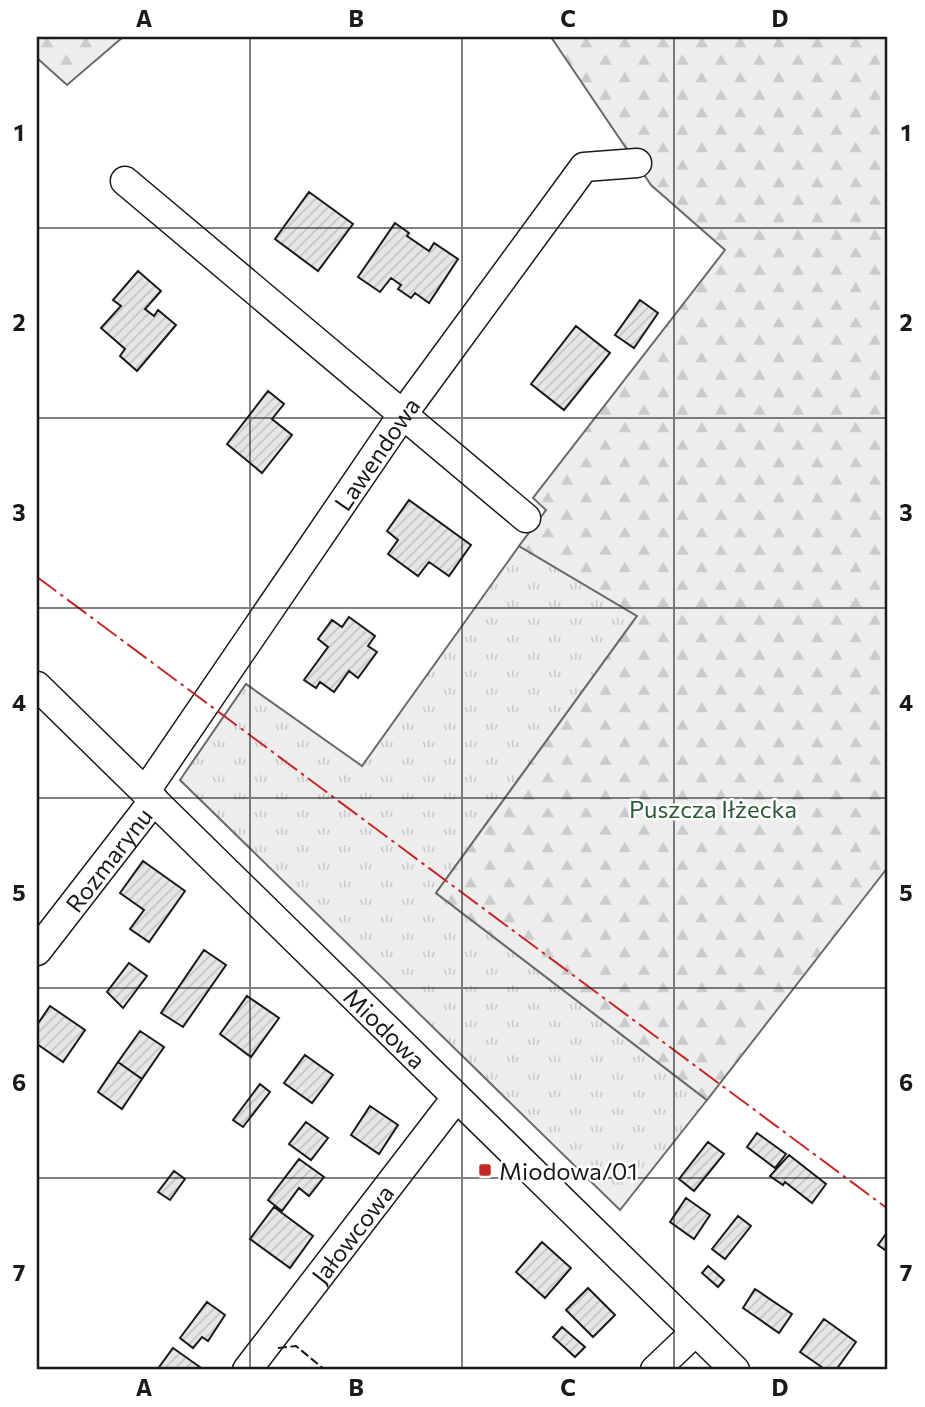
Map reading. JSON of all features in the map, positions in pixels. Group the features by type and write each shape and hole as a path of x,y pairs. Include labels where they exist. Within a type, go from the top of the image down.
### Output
{"street":[{"name":"Lawendowa","path":"149,796 403,414 584,167 637,163"},
{"path":"125,181 526,518"},
{"name":"Miodowa","path":"37,686 735,1370"},
{"name":"Rozmarynu","path":"37,951 149,796"},
{"name":"Jałowcowa","path":"247,1370 456,1098"},
{"path":"655,1370 695,1332"}],"green space":[{"path":"37,37 123,37 67,85 37,58"},
{"name":"Puszcza Iłżecka","path":"551,37 888,37 888,867 707,1100 436,893 637,616 519,546 546,510 533,498 725,250 651,185"},
{"path":"519,546 637,616 436,893 707,1100 620,1210 180,780 246,684 362,766"}],"building":[{"path":"309,192 353,224 318,271 275,239"},
{"path":"395,223 409,233 407,236 429,251 434,243 458,259 429,303 415,293 411,298 398,289 401,285 391,278 380,292 358,277"},
{"path":"138,271 161,291 145,309 154,316 158,310 176,325 137,371 120,356 125,349 101,328 121,306 113,300"},
{"path":"640,300 658,313 634,348 615,335"},
{"path":"576,326 610,353 564,410 531,384"},
{"path":"268,391 284,404 272,419 292,435 262,473 227,444"},
{"path":"409,500 471,545 449,576 429,562 418,576 388,554 398,540 387,531"},
{"path":"349,617 375,636 368,646 377,652 358,678 349,671 334,692 320,682 316,688 304,680 328,647 318,639 332,620 342,627"},
{"path":"143,861 185,891 149,942 130,929 144,910 120,893"},
{"path":"204,950 226,965 183,1027 161,1013"},
{"path":"129,963 147,976 123,1008 107,992"},
{"path":"247,996 279,1018 251,1057 220,1034"},
{"path":"50,1006 85,1030 63,1062 37,1044 37,1025"},
{"path":"140,1031 164,1047 142,1079 118,1062"},
{"path":"305,1055 333,1075 312,1103 284,1083"},
{"path":"118,1062 142,1079 122,1109 98,1092"},
{"path":"260,1084 270,1092 243,1127 233,1120"},
{"path":"370,1106 398,1125 379,1154 351,1135"},
{"path":"306,1122 328,1138 311,1160 289,1144"},
{"path":"757,1133 786,1154 775,1168 747,1147"},
{"path":"708,1142 724,1154 694,1191 679,1179"},
{"path":"789,1155 826,1184 812,1203 785,1182 783,1185 770,1176"},
{"path":"299,1159 324,1177 309,1196 299,1188 282,1211 268,1200"},
{"path":"174,1171 185,1179 170,1200 158,1192"},
{"path":"686,1198 710,1215 694,1239 670,1222"},
{"path":"274,1207 313,1236 290,1268 250,1239"},
{"path":"738,1216 751,1226 725,1259 712,1249"},
{"path":"888,1231 888,1252 878,1245"},
{"path":"542,1242 571,1268 545,1298 516,1272"},
{"path":"708,1266 724,1280 718,1287 702,1273"},
{"path":"588,1288 615,1315 593,1337 566,1310"},
{"path":"755,1289 792,1314 779,1333 743,1308"},
{"path":"207,1302 225,1315 208,1341 202,1337 193,1348 180,1338"},
{"path":"824,1319 856,1342 836,1370 826,1370 800,1352"},
{"path":"562,1327 585,1347 575,1357 553,1337"},
{"path":"173,1348 204,1370 157,1370"}],"fence":[{"path":"278,1348 296,1346 325,1370"}],"power":[{"path":"37,577 888,1209"}],"place":[{"name":"Miodowa/01","path":"485,1170"}]}
